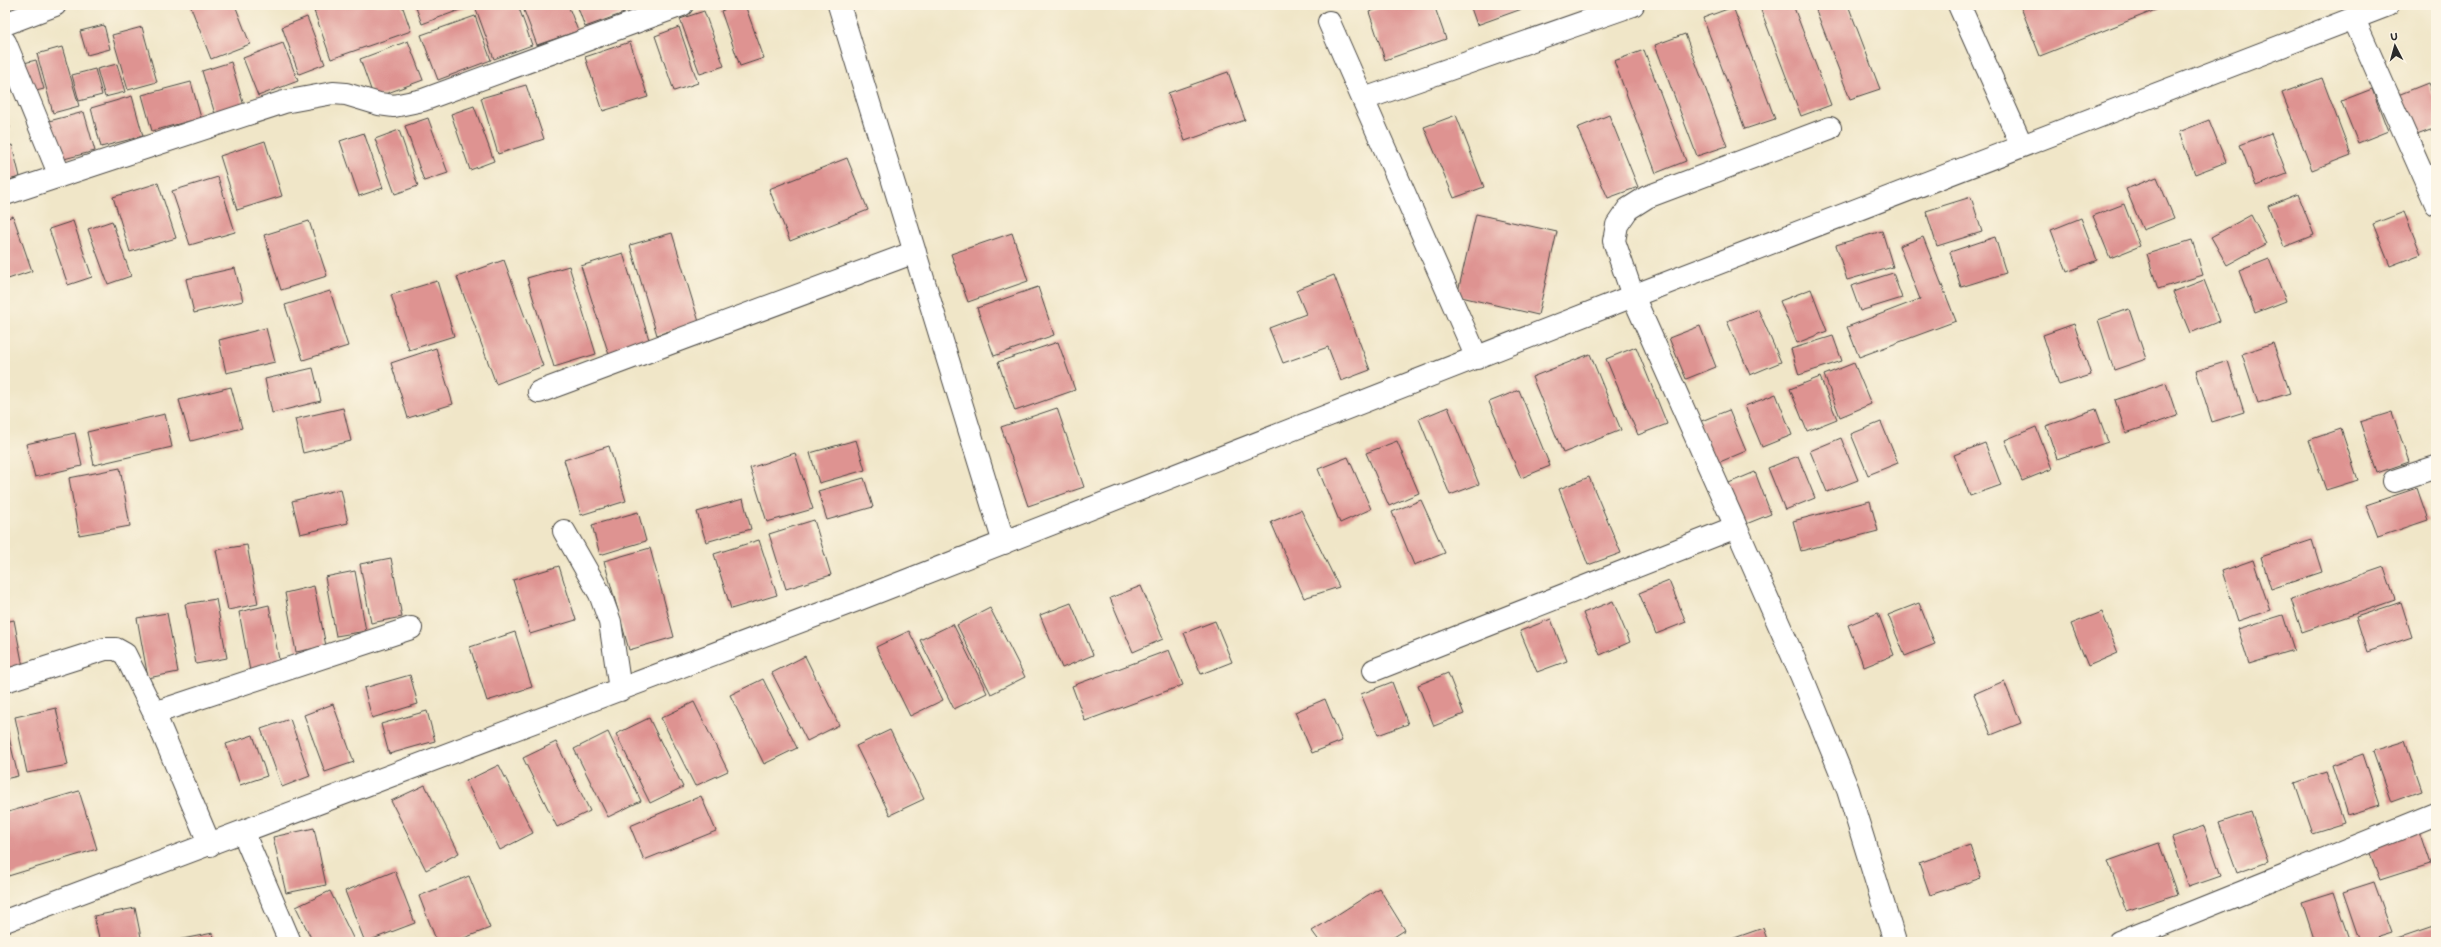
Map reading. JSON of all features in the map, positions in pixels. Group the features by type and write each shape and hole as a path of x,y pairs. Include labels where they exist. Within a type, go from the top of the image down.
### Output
{"street":[{"path":"5,24 55,5"},
{"path":"5,194 284,102 313,95 346,94 378,104 394,106 424,100 682,5"},
{"path":"839,5 1004,543"},
{"path":"1364,99 1633,5"},
{"path":"1959,5 2022,146"},
{"path":"5,921 620,690 1004,543 1633,296 2388,5"},
{"path":"2354,18 2436,204"},
{"path":"1329,22 1477,358"},
{"path":"5,42 60,176"},
{"path":"1830,128 1647,198 1628,209 1617,225 1614,241 1633,296 1802,677 1848,790 1896,942"},
{"path":"539,392 915,252"},
{"path":"2394,481 2436,466"},
{"path":"1374,670 1736,527"},
{"path":"564,531 600,594 610,622 620,690"},
{"path":"154,713 411,628"},
{"path":"5,681 105,650 116,649 125,654 154,713 210,845"},
{"path":"2119,942 2436,814"},
{"path":"243,832 290,942"}],"building":[{"path":"190,5 235,5 250,44 211,59"},
{"path":"330,5 402,5 411,31 331,59 314,11"},
{"path":"415,5 473,5 422,24"},
{"path":"486,5 518,5 532,45 494,59 476,9"},
{"path":"522,5 568,5 578,31 537,45"},
{"path":"577,5 621,5 624,13 585,27"},
{"path":"737,5 745,5 764,58 740,66 721,11"},
{"path":"1388,5 1434,5 1446,39 1385,60 1369,12"},
{"path":"1470,5 1533,5 1477,25"},
{"path":"1759,5 1793,5 1831,105 1801,116"},
{"path":"1814,5 1848,5 1880,89 1850,99"},
{"path":"2020,5 2168,5 2040,56"},
{"path":"1733,7 1775,119 1745,129 1703,18"},
{"path":"704,11 724,66 700,74 680,19"},
{"path":"475,16 491,60 438,80 421,35"},
{"path":"307,17 325,64 299,74 282,27"},
{"path":"104,25 110,49 87,55 80,31"},
{"path":"142,27 157,82 128,90 112,35"},
{"path":"679,27 698,83 674,91 655,36"},
{"path":"1685,34 1727,146 1697,156 1655,45"},
{"path":"408,41 423,80 374,98 360,59"},
{"path":"630,42 648,97 603,111 585,57"},
{"path":"283,43 298,81 258,96 243,58"},
{"path":"62,47 79,106 53,113 37,54"},
{"path":"1644,50 1686,161 1656,173 1614,61"},
{"path":"36,60 44,89 28,93 20,64"},
{"path":"231,62 244,106 215,114 202,71"},
{"path":"117,64 125,92 105,97 97,69"},
{"path":"95,69 102,95 79,101 72,75"},
{"path":"1228,72 1245,120 1185,141 1168,93"},
{"path":"2322,78 2351,155 2312,170 2282,93"},
{"path":"191,82 201,118 152,131 142,95"},
{"path":"2428,83 2436,103 2436,128 2414,136 2398,95"},
{"path":"526,85 544,139 498,154 481,98"},
{"path":"2372,89 2388,131 2358,143 2341,101"},
{"path":"132,96 143,136 101,147 91,108"},
{"path":"5,104 10,128 5,129"},
{"path":"474,106 494,161 470,170 451,114"},
{"path":"84,112 95,151 60,160 49,121"},
{"path":"1456,115 1484,187 1454,198 1424,127"},
{"path":"1609,115 1638,187 1608,198 1577,128"},
{"path":"428,118 448,173 424,181 405,126"},
{"path":"2209,120 2226,162 2195,174 2179,132"},
{"path":"399,130 418,186 395,194 375,139"},
{"path":"364,133 383,188 359,196 340,141"},
{"path":"2271,133 2287,174 2256,186 2240,145"},
{"path":"265,141 282,196 237,210 220,156"},
{"path":"12,145 20,177 5,181 5,147"},
{"path":"847,158 868,210 790,241 769,189"},
{"path":"218,177 235,232 190,245 172,191"},
{"path":"2157,177 2174,218 2143,230 2126,189"},
{"path":"158,183 176,238 130,252 113,197"},
{"path":"2298,194 2314,235 2284,247 2268,206"},
{"path":"1971,197 1982,232 1937,246 1926,211"},
{"path":"2124,204 2140,246 2110,258 2093,216"},
{"path":"2404,212 2421,254 2390,266 2373,224"},
{"path":"1476,214 1557,232 1538,315 1457,296"},
{"path":"2251,215 2266,244 2227,265 2211,237"},
{"path":"13,216 32,271 5,280 5,219"},
{"path":"2081,218 2097,260 2067,272 2051,230"},
{"path":"73,221 92,277 68,285 49,229"},
{"path":"112,221 131,276 108,284 88,229"},
{"path":"309,221 327,276 281,290 264,235"},
{"path":"1882,231 1893,267 1847,280 1836,245"},
{"path":"672,233 699,322 657,335 630,245"},
{"path":"1012,233 1028,281 968,302 951,254"},
{"path":"1923,237 1956,321 1859,357 1847,327 1920,299 1899,246"},
{"path":"1995,237 2006,273 1961,287 1950,252"},
{"path":"2192,240 2203,275 2158,289 2147,254"},
{"path":"623,253 650,343 609,355 581,266"},
{"path":"2269,259 2286,301 2255,313 2239,271"},
{"path":"504,260 543,366 496,384 457,277"},
{"path":"569,266 596,354 554,367 527,278"},
{"path":"235,268 243,301 194,313 186,279"},
{"path":"1893,273 1902,298 1860,311 1851,286"},
{"path":"1334,275 1370,370 1341,381 1328,347 1283,363 1269,328 1306,314 1296,290"},
{"path":"2204,280 2220,321 2190,333 2173,292"},
{"path":"437,281 454,336 409,350 391,295"},
{"path":"1038,287 1054,335 994,356 977,308"},
{"path":"1811,289 1827,331 1797,343 1780,301"},
{"path":"330,291 348,346 303,360 285,305"},
{"path":"1758,309 1781,362 1750,375 1727,321"},
{"path":"2129,309 2146,359 2114,370 2098,320"},
{"path":"2074,324 2091,375 2059,385 2043,335"},
{"path":"1700,326 1716,367 1686,379 1669,338"},
{"path":"266,328 275,362 226,373 219,340"},
{"path":"1833,336 1842,361 1799,375 1791,349"},
{"path":"1058,342 1075,390 1015,411 998,362"},
{"path":"2273,343 2290,393 2258,403 2242,354"},
{"path":"1636,347 1667,424 1638,435 1606,359"},
{"path":"436,348 453,404 408,418 391,363"},
{"path":"1590,354 1621,430 1563,453 1532,377"},
{"path":"2228,361 2244,412 2212,422 2196,371"},
{"path":"1854,363 1871,404 1840,417 1824,375"},
{"path":"313,368 321,401 272,413 265,379"},
{"path":"1820,377 1837,419 1807,431 1790,389"},
{"path":"2166,383 2177,416 2126,433 2115,400"},
{"path":"231,387 242,428 191,441 179,400"},
{"path":"1519,390 1550,466 1521,478 1489,402"},
{"path":"1776,394 1792,435 1762,447 1745,406"},
{"path":"1448,407 1479,484 1450,495 1419,419"},
{"path":"343,408 351,441 303,453 295,419"},
{"path":"1057,408 1084,487 1028,506 1001,427"},
{"path":"2096,409 2108,442 2057,459 2046,426"},
{"path":"1729,410 1746,451 1715,464 1699,422"},
{"path":"2392,412 2409,462 2377,473 2360,422"},
{"path":"165,414 172,447 94,465 87,432"},
{"path":"1881,422 1898,463 1868,475 1851,434"},
{"path":"2036,427 2052,469 2022,481 2005,440"},
{"path":"2341,429 2358,480 2326,490 2309,440"},
{"path":"75,433 82,466 35,477 26,444"},
{"path":"1841,438 1858,480 1827,492 1810,451"},
{"path":"856,440 865,470 819,483 810,453"},
{"path":"1397,441 1419,493 1389,506 1366,453"},
{"path":"1985,443 2001,485 1970,496 1954,455"},
{"path":"609,446 626,501 581,515 564,460"},
{"path":"795,453 813,509 767,522 750,468"},
{"path":"1798,456 1815,498 1785,510 1768,468"},
{"path":"1348,457 1371,509 1340,523 1318,469"},
{"path":"120,468 130,526 79,535 69,478"},
{"path":"1755,472 1771,514 1741,526 1724,485"},
{"path":"1589,477 1621,553 1588,565 1559,489"},
{"path":"864,478 873,507 827,520 818,491"},
{"path":"2417,488 2428,520 2378,537 2366,505"},
{"path":"341,489 348,523 300,534 292,501"},
{"path":"743,499 751,529 706,542 697,512"},
{"path":"1421,500 1445,553 1414,565 1392,512"},
{"path":"1870,501 1878,531 1801,551 1793,521"},
{"path":"1301,510 1339,587 1304,598 1271,522"},
{"path":"638,512 646,541 600,555 592,525"},
{"path":"814,520 831,575 786,589 769,534"},
{"path":"759,540 777,595 731,609 714,554"},
{"path":"2312,540 2322,572 2271,589 2261,557"},
{"path":"247,545 258,604 228,610 216,550"},
{"path":"650,548 674,637 629,650 604,561"},
{"path":"391,558 402,617 371,623 360,564"},
{"path":"2253,560 2270,610 2238,621 2222,571"},
{"path":"559,566 576,620 530,634 513,580"},
{"path":"2384,567 2395,600 2302,632 2291,599"},
{"path":"355,571 366,631 336,636 325,577"},
{"path":"1669,581 1686,622 1656,634 1639,593"},
{"path":"314,586 326,646 296,652 285,593"},
{"path":"1141,586 1163,639 1133,652 1110,598"},
{"path":"216,599 227,658 196,664 185,604"},
{"path":"1613,601 1630,642 1600,655 1583,613"},
{"path":"2401,602 2412,637 2367,652 2356,617"},
{"path":"1071,603 1093,655 1062,668 1040,615"},
{"path":"1919,603 1935,644 1905,656 1888,615"},
{"path":"269,605 280,665 250,671 239,612"},
{"path":"990,608 1025,677 991,694 957,625"},
{"path":"2102,612 2118,653 2088,666 2071,624"},
{"path":"167,613 178,672 148,678 137,618"},
{"path":"1878,613 1894,655 1864,667 1848,625"},
{"path":"2283,615 2294,650 2249,664 2238,629"},
{"path":"1551,619 1567,661 1537,672 1520,631"},
{"path":"14,620 24,672 5,675 5,622"},
{"path":"1215,621 1232,662 1201,674 1184,633"},
{"path":"953,624 987,693 954,709 920,640"},
{"path":"909,631 943,700 910,716 876,647"},
{"path":"515,632 532,687 487,701 470,647"},
{"path":"1169,650 1183,685 1085,721 1072,686"},
{"path":"805,656 839,725 807,741 772,673"},
{"path":"1448,673 1464,714 1434,726 1418,685"},
{"path":"410,675 418,704 372,718 364,688"},
{"path":"763,679 797,748 764,764 730,695"},
{"path":"2004,681 2021,723 1991,735 1974,694"},
{"path":"1392,682 1408,724 1378,735 1361,694"},
{"path":"1325,699 1342,741 1312,753 1295,712"},
{"path":"694,702 728,771 695,786 661,718"},
{"path":"333,704 354,762 325,772 304,715"},
{"path":"56,708 68,765 27,773 15,717"},
{"path":"427,711 435,741 389,754 381,724"},
{"path":"649,718 683,787 650,803 616,734"},
{"path":"290,719 310,776 282,787 261,729"},
{"path":"5,720 18,776 5,779"},
{"path":"890,730 924,799 890,815 856,746"},
{"path":"608,732 641,801 608,817 574,749"},
{"path":"253,735 267,776 240,785 226,744"},
{"path":"2405,741 2422,791 2391,802 2373,751"},
{"path":"556,742 590,811 557,827 523,758"},
{"path":"2363,754 2380,805 2348,815 2332,765"},
{"path":"499,765 533,833 500,850 466,781"},
{"path":"2326,772 2344,823 2312,833 2295,783"},
{"path":"425,785 459,853 426,870 391,801"},
{"path":"79,791 97,849 5,877 5,813"},
{"path":"701,796 716,831 644,860 630,826"},
{"path":"2251,812 2268,862 2237,873 2219,823"},
{"path":"2204,826 2221,876 2189,887 2172,837"},
{"path":"314,828 326,885 286,893 273,837"},
{"path":"2419,831 2430,864 2380,880 2368,848"},
{"path":"2159,843 2177,894 2126,911 2108,861"},
{"path":"1970,845 1981,878 1930,895 1919,863"},
{"path":"395,871 415,923 365,942 345,891"},
{"path":"469,876 490,928 454,942 437,942 419,896"},
{"path":"2374,882 2392,932 2360,942 2343,892"},
{"path":"1379,888 1405,930 1386,942 1320,942 1312,931"},
{"path":"330,891 355,942 313,942 296,907"},
{"path":"2334,892 2351,942 2315,942 2302,902"},
{"path":"135,908 142,942 100,942 94,916"},
{"path":"2436,925 2436,942 2396,942 2395,939"},
{"path":"1763,928 1768,942 1723,942"},
{"path":"213,933 215,942 172,942 172,941"}]}
